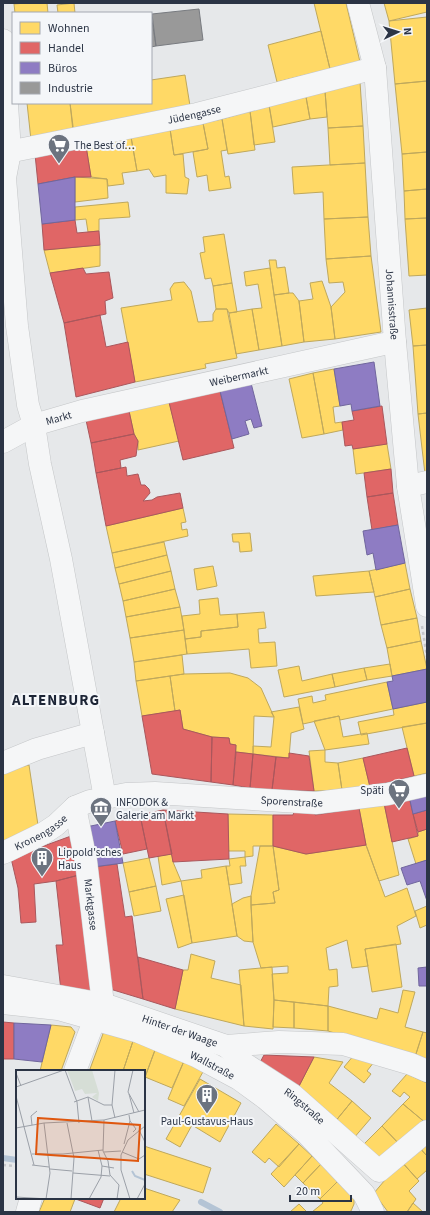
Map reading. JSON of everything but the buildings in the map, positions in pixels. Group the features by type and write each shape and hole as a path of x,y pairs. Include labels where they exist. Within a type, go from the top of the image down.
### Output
{"street":[{"name":"Johannisstraße","path":"358,3 375,68 395,342 418,484 427,606"},
{"path":"3,40 7,152 5,178 17,326 40,464 61,559 105,798"},
{"name":"Jüdengasse","path":"7,152 196,114 375,68"},
{"name":"Weibermarkt","path":"82,411 395,342"},
{"name":"Markt","path":"3,442 31,415 82,411"},
{"path":"3,763 37,749 93,733"},
{"name":"Sporenstraße","path":"75,807 90,801 126,794 155,793 316,803 388,794 427,785"},
{"name":"Kronengasse","path":"3,853 44,833 56,825 75,807"},
{"name":"Marktgasse","path":"75,807 86,861 99,977 99,1011"},
{"name":"Hinter der Waage","path":"3,986 226,1046 279,1042 343,1044 410,1064 427,1071"},
{"name":"Wallstraße","path":"3,1003 58,1009 99,1011 139,1032 196,1056 239,1079 265,1098 307,1134 364,1194 371,1211"},
{"path":"75,1070 99,1011"},
{"name":"Ringstraße","path":"226,1046 245,1064 293,1095 379,1171 427,1131"},
{"path":"27,1212 31,1199"}],"path":[{"path":"3,1165 16,1166"}],"waterway":[{"path":"3,1158 16,1160"},
{"path":"201,1202 220,1212"}],"place":[{"name":"The Best of…","path":"59,164"},
{"name":"Späti","path":"399,810"},
{"name":"INFODOK & Galerie am Markt","path":"101,828"},
{"name":"Lippold'sches Haus","path":"42,878"},
{"name":"Paul-Gustavus-Haus","path":"207,1114"}],"district":[{"name":"ALTENBURG","path":"56,700"}]}
